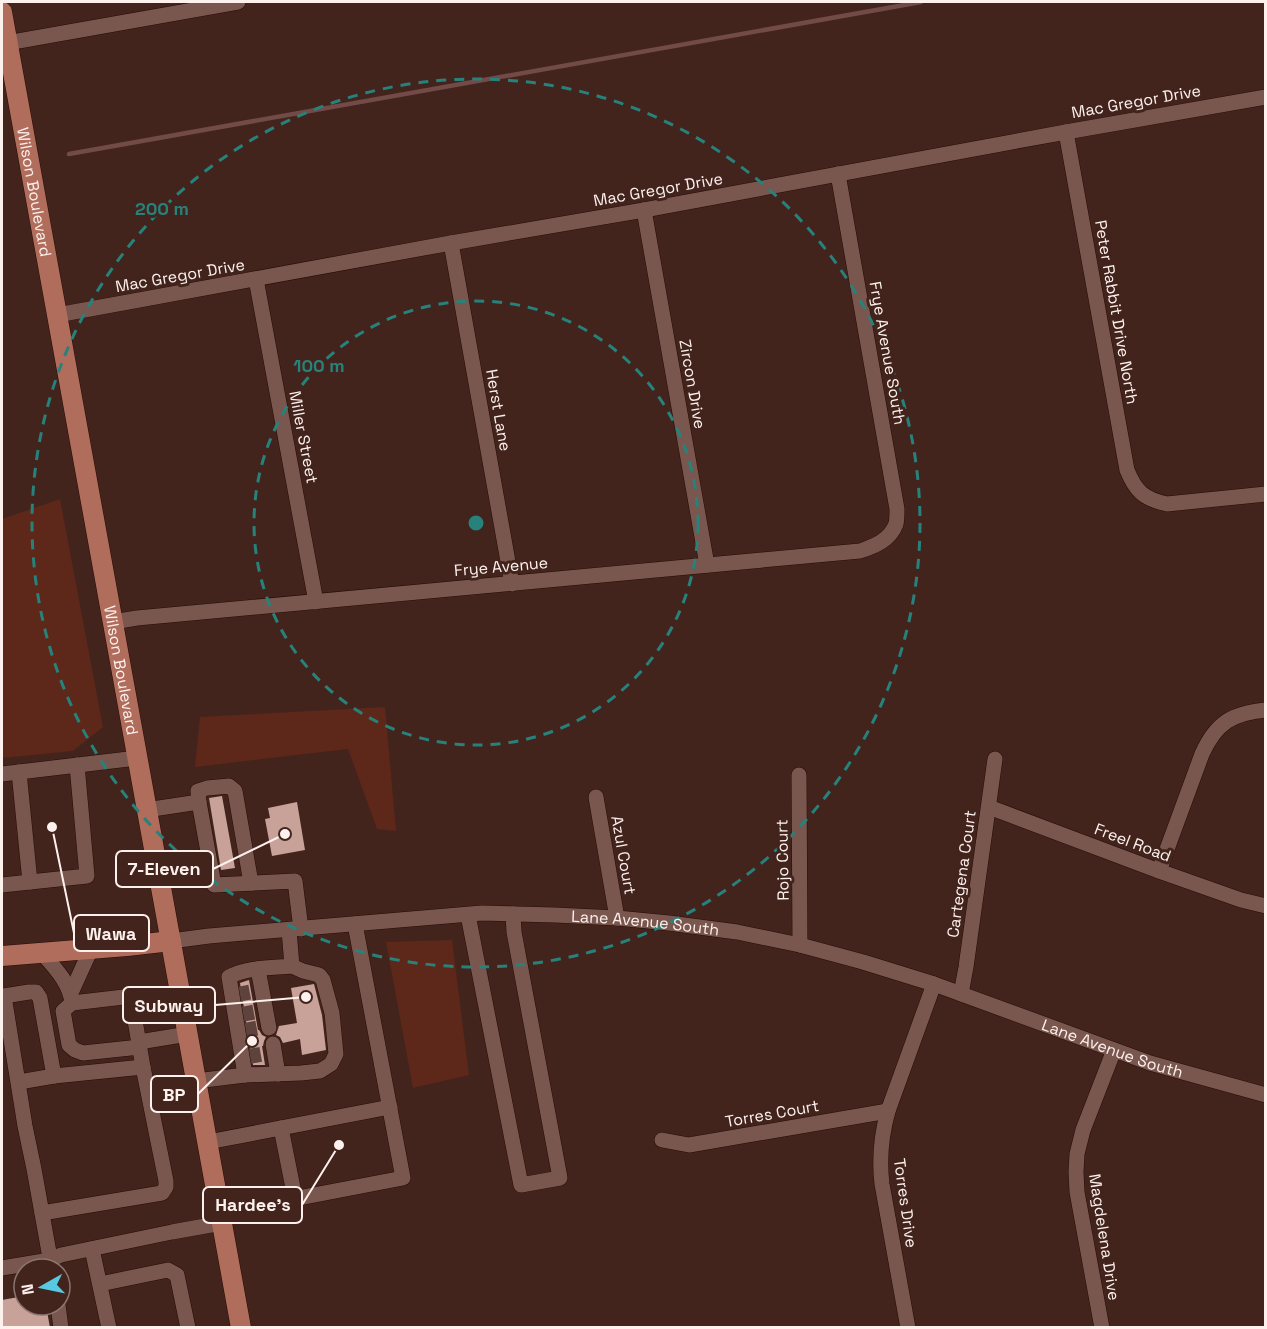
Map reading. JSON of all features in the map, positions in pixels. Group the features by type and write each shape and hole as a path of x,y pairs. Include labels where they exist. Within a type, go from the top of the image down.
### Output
{"main road":[{"name":"Wilson Boulevard","path":"2,12 242,1328"},
{"name":"Lane Avenue South","path":"2,956 171,941"}],"street":[{"path":"7,43 188,6 238,2"},
{"name":"Mac Gregor Drive","path":"57,315 1266,97"},
{"name":"Peter Rabbit Drive North","path":"1066,132 1127,470 1132,484 1142,495 1153,501 1167,504 1266,494"},
{"name":"Frye Avenue South","path":"838,174 897,509 896,524 889,536"},
{"name":"Zircon Drive","path":"644,210 707,565"},
{"name":"Herst Lane","path":"451,243 512,584"},
{"name":"Miller Street","path":"256,279 316,602"},
{"name":"Frye Avenue","path":"113,622 860,551 877,546 889,536"},
{"path":"1159,871 1210,737 1222,724 1236,716 1266,710"},
{"path":"2,774 137,758"},
{"name":"Cartegena Court","path":"961,994 995,759"},
{"path":"2,885 87,876 77,765"},
{"path":"19,772 30,882"},
{"name":"Rojo Court","path":"799,775 800,945"},
{"path":"250,883 235,791 229,786 198,791 214,885 295,881 292,966"},
{"name":"Azul Court","path":"597,797 617,918"},
{"path":"146,810 199,802"},
{"name":"Freel Road","path":"989,807 1159,871 1241,900 1266,906"},
{"name":"Lane Avenue South","path":"171,941 482,913 617,918 737,932 800,945 863,962 934,984 1150,1063 1266,1095"},
{"path":"468,915 521,1185 560,1178 514,932 513,914"},
{"path":"59,1257 172,1232 295,1198 403,1178 355,924"},
{"path":"91,949 71,998 63,1011 69,1045 83,1053 188,1034"},
{"path":"42,953 56,969 71,998"},
{"path":"196,1081 244,1075 320,1071 331,1064 336,1054 332,1013 323,980 319,975 292,966 258,969 229,976 244,1058 244,1075"},
{"path":"258,969 257,991 263,1021"},
{"name":"Torres Drive","path":"908,1328 880,1168 883,1128 934,984"},
{"path":"50,1257 3,996 36,992 40,998 54,1076"},
{"path":"42,1214 162,1193 166,1187 132,1002 124,997 71,998"},
{"path":"270,1050 278,1074"},
{"name":"Magdelena Drive","path":"1102,1328 1077,1192 1076,1172 1077,1154 1083,1130 1114,1050"},
{"path":"19,1082 143,1067"},
{"path":"208,1142 390,1107"},
{"name":"Torres Court","path":"662,1140 689,1145 888,1111"},
{"path":"281,1128 295,1198"},
{"path":"92,1249 109,1328"},
{"path":"100,1284 168,1270 177,1275 188,1328"}],"shaded area":[{"path":"60,499 103,727 73,751 2,758 2,519"},
{"path":"385,707 396,831 377,829 348,749 195,767 200,717"},
{"path":"452,940 469,1075 413,1088 386,942"}],"building":[{"path":"222,796 235,868 221,870 209,798"},
{"path":"297,802 305,850 272,856 265,819 270,818 268,808"},
{"path":"249,980 258,1030 266,1037 262,1046 265,1065 253,1065 240,983"},
{"path":"314,984 322,1015 326,1050 302,1055 300,1039 283,1043 276,1035 279,1026 297,1023 291,988"},
{"path":"12,1298 12,1317 48,1317 50,1328 2,1328 2,1300"}],"waterway":[{"path":"69,154 921,2"}],"tunnel":[{"path":"235,995 251,992"},
{"path":"239,1015 255,1012"},
{"path":"242,1031 258,1028"},
{"path":"246,1057 263,1054"}],"place":[{"name":"Wawa","path":"52,827"},
{"name":"7-Eleven","path":"285,834"},
{"name":"Subway","path":"306,997"},
{"name":"BP","path":"252,1041"},
{"name":"Hardee's","path":"339,1145"}]}
